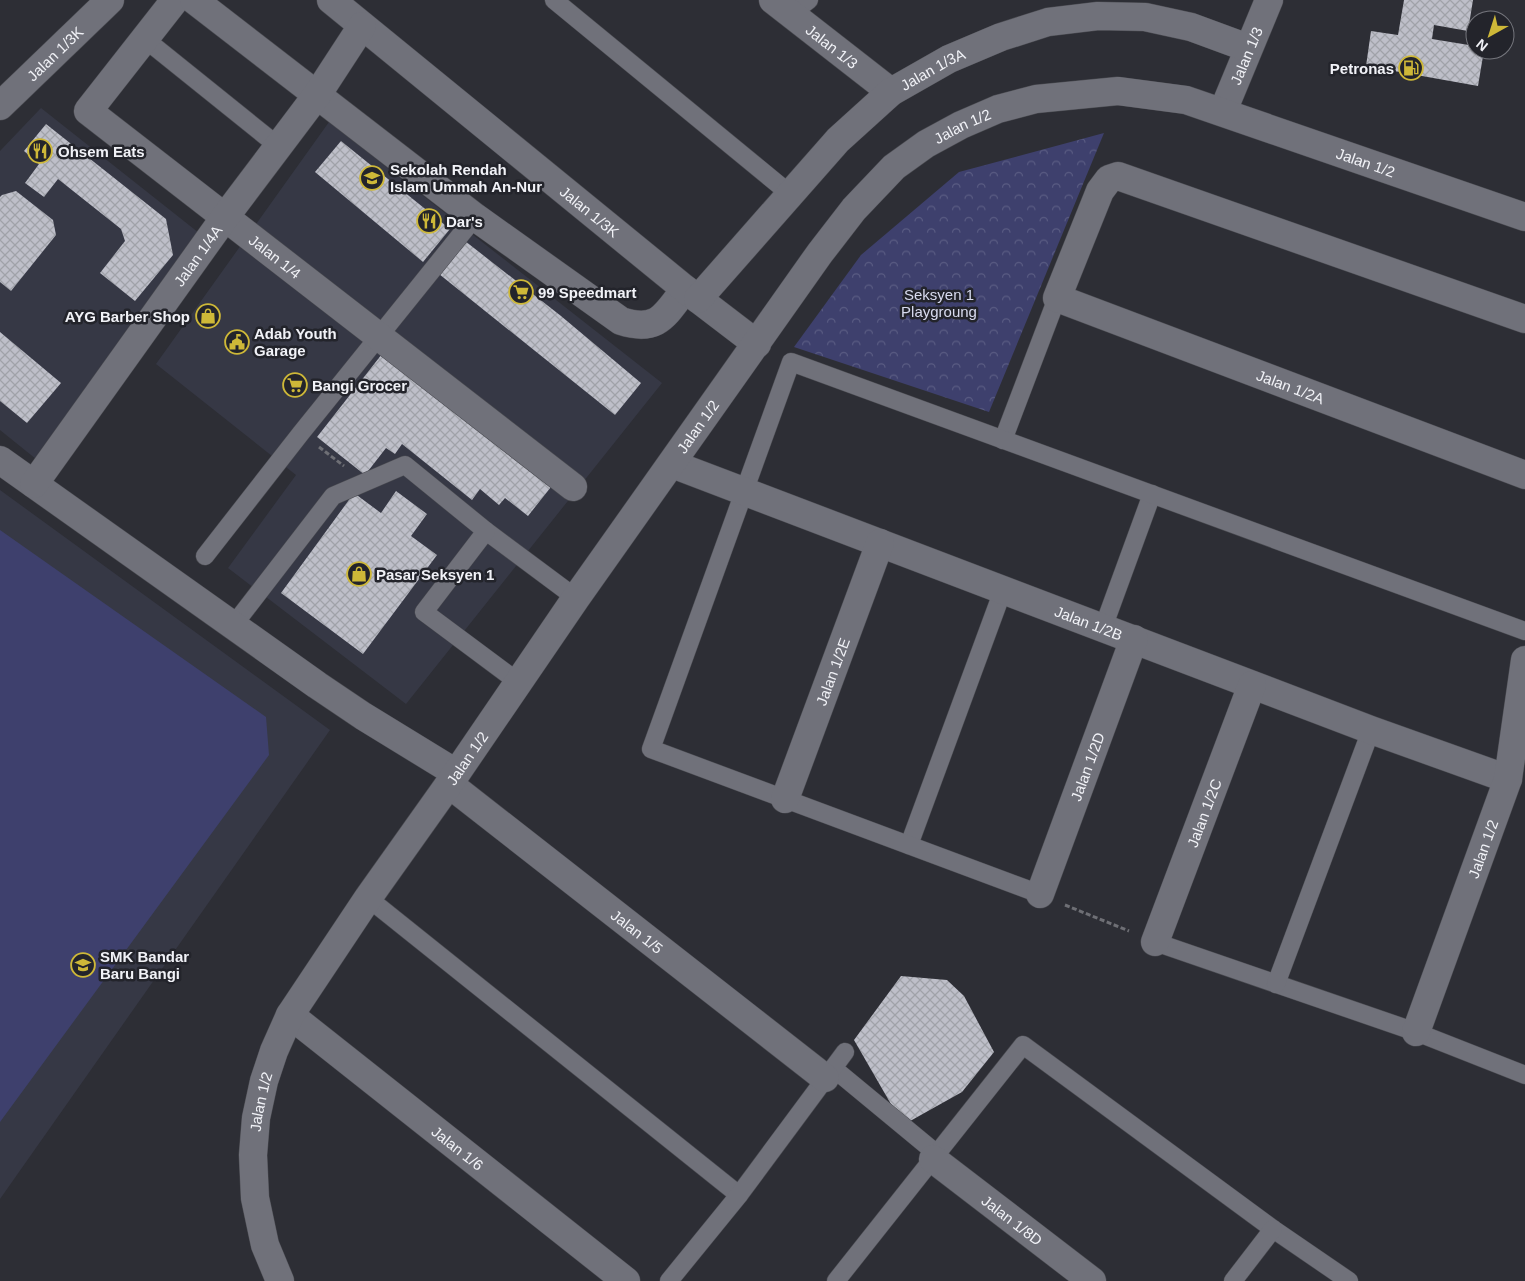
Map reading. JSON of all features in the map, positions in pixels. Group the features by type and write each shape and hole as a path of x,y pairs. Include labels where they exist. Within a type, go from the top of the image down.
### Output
{"street":[{"name":"Jalan 1/3K","path":"2,102 110,0"},
{"name":"Jalan 1/4","path":"175,0 88,111 573,487"},
{"path":"194,0 475,217 621,321 632,325 645,326 656,322 692,294"},
{"name":"Jalan 1/3K","path":"331,0 692,294 757,344"},
{"name":"Jalan 1/3","path":"1223,112 1269,0"},
{"name":"Jalan 1/3","path":"791,5 891,92"},
{"name":"Jalan 1/3A","path":"692,294 790,194 838,140 891,92 949,59 1000,37 1048,22 1098,16 1145,17 1191,27 1248,48"},
{"name":"Jalan 1/4A","path":"34,484 225,217 317,95 362,26"},
{"name":"Jalan 1/2","path":"280,1281 265,1245 255,1198 253,1155 256,1118 264,1081 274,1051 290,1015 368,898 576,598 820,253 854,209 894,167 926,144 961,125 998,109 1036,100 1118,91 1186,100 1525,217"},
{"path":"1057,298 1100,191 1109,178 1118,176 1525,319"},
{"name":"Jalan 1/2A","path":"1057,298 1525,475"},
{"name":"Jalan 1/5","path":"0,460 232,626 452,779 829,1073"},
{"name":"Jalan 1/2B","path":"672,464 1371,730 1516,782"},
{"name":"Jalan 1/2E","path":"785,799 880,543"},
{"name":"Jalan 1/2D","path":"1040,894 1134,639"},
{"name":"Jalan 1/2","path":"1416,1032 1516,782 1525,660"},
{"name":"Jalan 1/2C","path":"1155,942 1252,685"},
{"name":"Jalan 1/6","path":"290,1015 626,1281"},
{"name":"Jalan 1/8D","path":"935,1156 1092,1281"}],"lane":[{"path":"554,0 790,194"},
{"path":"145,39 278,146"},
{"path":"205,556 301,433 475,217"},
{"path":"1003,440 1057,298"},
{"path":"1040,894 651,749 791,362 1525,631"},
{"path":"232,626 333,496 405,465 486,531 576,598"},
{"path":"1103,628 1152,494"},
{"path":"486,531 424,612 518,682"},
{"path":"909,845 1003,590"},
{"path":"1276,984 1371,730"},
{"path":"368,898 739,1194"},
{"path":"1155,942 1416,1032 1525,1075"},
{"path":"845,1278 935,1156 1023,1045 1273,1229 1349,1281"},
{"path":"669,1281 739,1194 845,1052"},
{"path":"829,1073 935,1156"},
{"path":"1233,1281 1273,1229"}],"path":[{"path":"301,433 365,482"},
{"path":"1040,894 1155,942"}],"shaded area":[{"path":"41,108 199,233 36,459 0,430 0,151"},
{"path":"329,122 662,383 406,704 228,568 296,475 156,364"},
{"name":"SMK Bandar Baru Bangi","path":"0,490 330,730 0,1199"}],"green space":[{"name":"Seksyen 1 Playgroung","path":"1104,133 989,412 794,347 861,255 959,172"},
{"name":"SMK Bandar Baru Bangi","path":"0,530 266,717 269,755 0,1122"}],"building":[{"path":"1404,0 1473,0 1471,10 1465,10 1465,30 1434,25 1432,39 1465,44 1465,60 1482,60 1478,86 1366,66 1371,31 1398,35"},
{"path":"46,124 166,219 173,255 135,301 100,273 125,241 121,229 58,179 44,197 25,183 39,164 24,151"},
{"path":"341,141 450,229 423,262 315,172"},
{"path":"16,191 53,220 56,235 11,291 0,282 0,197"},
{"path":"465,241 561,316 641,383 615,415 439,274"},
{"path":"0,332 61,383 27,423 0,401"},
{"path":"382,354 551,487 528,516 505,498 499,505 480,489 472,500 402,444 395,454 386,448 365,475 317,437"},
{"name":"Pasar Seksyen 1","path":"396,491 427,514 411,536 437,555 363,654 281,593 354,493 381,513"},
{"path":"901,976 947,980 964,996 994,1052 962,1092 903,1125 854,1040"}],"place":[{"name":"Petronas","path":"1411,68"},
{"name":"Ohsem Eats","path":"40,151"},
{"name":"Sekolah Rendah Islam Ummah An-Nur","path":"372,178"},
{"name":"Dar's","path":"429,221"},
{"name":"99 Speedmart","path":"521,292"},
{"name":"AYG Barber Shop","path":"208,316"},
{"name":"Adab Youth Garage","path":"237,342"},
{"name":"Bangi Grocer","path":"295,385"},
{"name":"Pasar Seksyen 1","path":"359,574"},
{"name":"SMK Bandar Baru Bangi","path":"83,965"}]}
